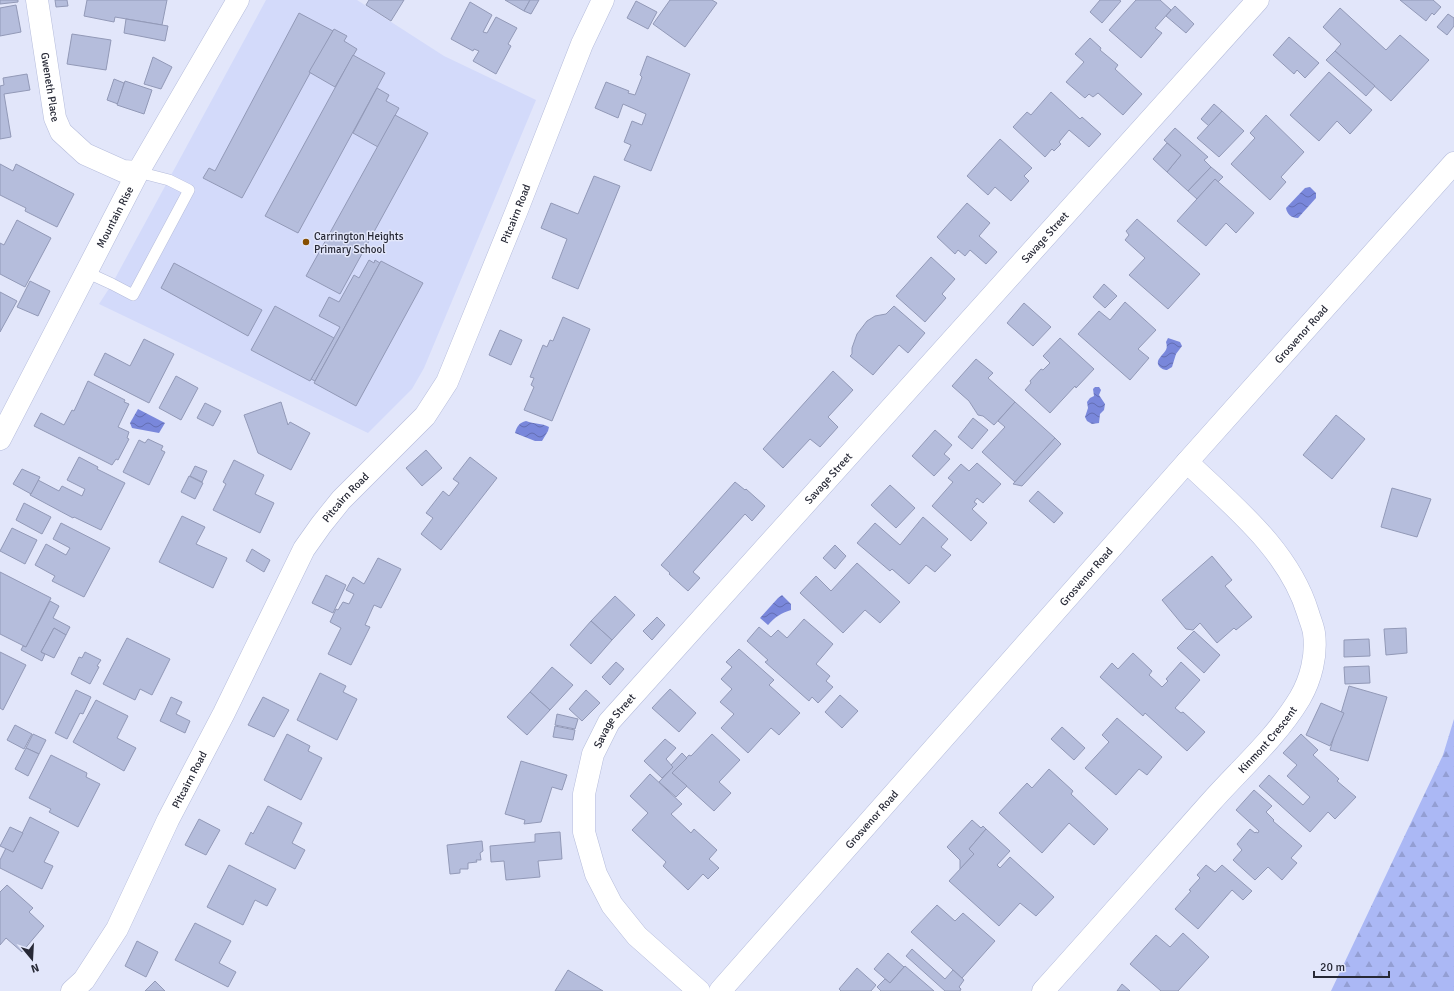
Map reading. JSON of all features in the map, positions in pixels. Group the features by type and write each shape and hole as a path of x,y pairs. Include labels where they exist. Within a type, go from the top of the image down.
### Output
{"street":[{"name":"Gweneth Place","path":"37,0 55,118 61,132 85,154 123,171 138,172"},
{"name":"Mountain Rise","path":"0,438 138,172 238,0"},
{"name":"Pitcairn Road","path":"72,991 84,980 117,929 168,820 224,713 304,549 341,500 425,416 447,382 517,210 582,44 603,0"},
{"name":"Savage Street","path":"698,991 637,936 612,905 596,874 584,832 584,794 593,754 609,722 1258,0"},
{"name":"Grosvenor Road","path":"720,991 1187,462 1454,163"},
{"name":"Kinmont Crescent","path":"1043,991 1210,803 1278,729 1300,698 1309,678 1314,661 1314,633 1305,601 1288,568 1265,538 1187,462"}],"lane":[{"path":"86,272 133,295 189,190 168,180 138,172"}],"shaded area":[{"name":"Carrington Heights Primary School","path":"266,0 357,0 444,56 536,100 424,368 412,389 368,433 99,304 112,284"}],"green space":[{"path":"1454,719 1454,991 1331,991 1443,755"}],"water":[{"path":"1310,187 1316,193 1316,198 1298,218 1288,214 1286,208 1305,188"},
{"path":"1168,338 1180,342 1182,346 1176,354 1172,367 1167,370 1158,365 1158,361 1167,347 1166,342"},
{"path":"1095,387 1099,387 1101,390 1099,395 1105,404 1104,410 1100,414 1099,423 1092,424 1087,421 1085,417 1088,408 1087,402 1094,396 1093,389"},
{"path":"138,409 165,423 159,433 132,428 130,423"},
{"path":"526,421 549,427 542,441 535,441 515,433 519,425"},
{"path":"782,595 791,604 791,610 784,612 768,625 760,618"}],"building":[{"path":"0,0 18,0 18,2 0,4"},
{"path":"55,0 67,0 68,6 56,7"},
{"path":"87,0 167,0 162,25 115,17 114,22 84,16"},
{"path":"369,0 404,0 391,21 366,5"},
{"path":"505,0 530,0 524,11"},
{"path":"530,0 539,0 531,14 524,11"},
{"path":"670,0 712,0 717,3 685,47 653,24"},
{"path":"1100,0 1121,1 1102,23 1090,12"},
{"path":"1136,0 1160,0 1171,10 1155,28 1162,33 1141,58 1109,30"},
{"path":"1400,0 1433,0 1441,7 1434,15 1432,13 1426,21"},
{"path":"636,1 657,12 648,29 627,18"},
{"path":"470,2 492,15 483,32 487,33 496,17 517,28 508,44 511,46 496,74 473,61 479,51 474,49 473,51 451,39"},
{"path":"16,5 21,32 0,36 0,8"},
{"path":"1175,6 1194,24 1186,33 1166,16"},
{"path":"1340,8 1386,50 1400,35 1429,60 1391,101 1335,51 1341,44 1323,27"},
{"path":"299,13 333,31 242,198 203,178 209,168 215,171"},
{"path":"1448,14 1454,18 1454,26 1447,35 1437,27"},
{"path":"126,19 168,26 165,41 124,33"},
{"path":"334,29 347,36 344,41 357,49 335,87 309,72"},
{"path":"72,34 111,40 106,70 67,64"},
{"path":"1289,37 1319,63 1305,78 1297,70 1294,74 1273,55"},
{"path":"1090,38 1101,48 1100,50 1118,65 1115,69 1142,94 1123,115 1098,93 1093,97 1089,94 1085,98 1066,82 1084,62 1075,54"},
{"path":"1335,51 1375,86 1366,96 1326,60"},
{"path":"353,55 385,73 298,233 265,216"},
{"path":"647,56 690,74 651,171 624,160 631,145 624,142 632,121 642,125 646,114 623,104 618,118 595,108 606,82 635,95 642,77 640,75"},
{"path":"153,57 172,67 161,89 144,84"},
{"path":"1329,72 1372,110 1350,134 1337,121 1319,141 1290,115"},
{"path":"27,74 30,90 4,94 11,137 0,139 0,86 4,85 3,78"},
{"path":"114,79 124,83 118,104 107,100"},
{"path":"125,81 152,90 144,114 117,105"},
{"path":"377,88 389,95 386,101 399,108 378,147 353,133"},
{"path":"1051,92 1080,119 1082,117 1101,134 1089,147 1069,130 1059,142 1061,144 1054,151 1052,149 1045,157 1013,127 1027,112 1031,115"},
{"path":"1214,104 1222,111 1209,126 1201,119"},
{"path":"1222,111 1244,131 1219,157 1197,138"},
{"path":"395,115 428,133 340,294 306,276"},
{"path":"1266,115 1304,152 1281,177 1286,182 1270,200 1231,164 1255,138 1250,133"},
{"path":"1175,128 1208,157 1204,160 1211,167 1188,191 1167,172 1181,155 1164,140"},
{"path":"1000,139 1032,168 1024,176 1029,181 1011,201 995,187 988,195 967,176"},
{"path":"1167,143 1181,155 1167,172 1153,159"},
{"path":"0,164 13,171 16,164 74,194 57,227 25,211 26,208 0,195"},
{"path":"1211,167 1223,177 1218,182 1215,179 1197,199 1188,191"},
{"path":"594,176 620,186 578,289 552,278 567,239 541,228 551,203 578,214"},
{"path":"1215,179 1254,213 1236,233 1226,223 1206,246 1177,221"},
{"path":"967,203 990,223 979,236 997,252 986,264 970,250 965,256 958,250 955,254 937,237"},
{"path":"1137,219 1200,274 1168,309 1129,275 1145,258 1125,240 1129,235 1126,231"},
{"path":"17,220 51,238 25,287 0,274 0,243 4,245"},
{"path":"931,257 955,279 942,294 946,298 925,322 896,296"},
{"path":"369,260 374,263 375,260 380,263 315,381 311,379 340,327 319,316 329,297 339,302 354,275 359,278"},
{"path":"381,261 423,283 356,406 314,383"},
{"path":"174,263 262,310 248,336 161,288"},
{"path":"30,281 50,291 38,316 17,307"},
{"path":"1104,284 1117,296 1105,308 1093,297"},
{"path":"0,292 17,301 0,332"},
{"path":"1125,302 1156,330 1138,349 1149,358 1130,380 1078,334 1099,311 1110,320"},
{"path":"1024,303 1051,327 1033,346 1007,323"},
{"path":"275,306 334,338 310,381 251,350"},
{"path":"894,306 925,333 908,353 899,345 873,375 850,356 852,354 852,348 857,334 867,321 875,316 886,314"},
{"path":"563,317 590,329 552,421 524,410 534,387 531,385 534,378 530,377 543,345 547,347 550,340 553,341"},
{"path":"500,330 522,340 511,365 489,355"},
{"path":"1060,338 1094,369 1076,388 1075,386 1050,413 1025,390 1031,383 1030,381 1041,369 1043,370 1050,363 1043,356"},
{"path":"144,339 174,354 149,403 94,375 105,353 130,366"},
{"path":"976,359 993,373 988,378 1015,402 994,425 983,416 978,415 969,401 952,386"},
{"path":"833,371 853,390 828,417 838,427 820,447 810,439 783,468 763,449"},
{"path":"176,376 198,388 181,420 159,408"},
{"path":"88,381 125,400 124,402 129,404 118,427 129,432 127,438 129,439 118,460 116,459 112,465 34,426 41,413 64,425 72,410 74,411"},
{"path":"281,402 288,425 290,422 310,433 291,470 258,453 244,415"},
{"path":"1015,402 1055,438 1015,482 982,452 1005,427 998,421"},
{"path":"205,403 221,411 213,426 197,418"},
{"path":"1336,415 1365,439 1332,479 1303,455"},
{"path":"973,418 988,430 972,449 958,437"},
{"path":"935,430 952,445 944,454 950,459 934,476 912,456"},
{"path":"1055,438 1061,444 1022,486 1013,484"},
{"path":"148,439 163,446 161,450 165,452 149,485 123,472 139,440 145,443"},
{"path":"426,450 442,468 422,486 406,468"},
{"path":"79,457 98,467 97,469 125,483 101,530 74,517 73,518 30,495 38,480 59,491 62,486 82,496 85,489 67,480"},
{"path":"470,457 497,478 441,550 421,534 433,518 426,513 443,491 449,496 459,483 453,479"},
{"path":"234,460 264,475 255,494 274,503 260,533 213,510 226,484 223,482"},
{"path":"977,463 1001,484 983,503 977,498 974,502 977,504 972,509 987,523 971,541 932,506 953,482 948,478 961,464 969,471"},
{"path":"195,466 207,471 202,482 190,476"},
{"path":"22,469 40,477 31,494 13,484"},
{"path":"189,476 203,483 195,499 181,492"},
{"path":"735,482 745,490 746,489 765,506 752,521 745,514 693,572 700,578 688,591 661,565"},
{"path":"890,485 915,508 896,528 871,505"},
{"path":"1392,488 1431,499 1417,537 1381,527"},
{"path":"1038,491 1063,513 1054,523 1029,501"},
{"path":"24,503 51,517 42,534 16,520"},
{"path":"182,516 205,527 196,544 227,558 213,588 159,562"},
{"path":"923,517 948,539 941,547 951,555 935,572 926,565 909,584 892,569 890,571 857,543 875,523 900,545"},
{"path":"61,523 110,548 84,597 52,581 55,576 35,565 46,544 66,555 70,548 53,539"},
{"path":"12,528 37,540 25,564 0,551"},
{"path":"835,545 846,556 835,569 823,558"},
{"path":"252,549 270,560 264,572 246,561"},
{"path":"1212,556 1232,580 1225,586 1252,617 1236,630 1234,628 1217,643 1200,623 1193,630 1186,629 1162,600"},
{"path":"378,558 401,569 381,608 374,605 365,625 370,627 351,665 328,654 341,628 330,622 336,609 338,610 343,602 349,604 354,594 346,590 353,577 364,584"},
{"path":"857,563 900,602 880,623 865,610 843,633 800,593 816,576 831,591"},
{"path":"0,572 51,598 26,647 0,634"},
{"path":"326,575 346,585 333,613 312,603"},
{"path":"615,596 635,615 612,640 591,621"},
{"path":"50,601 59,606 53,618 70,627 66,635 54,628 41,652 45,654 42,661 21,650 23,646 26,647"},
{"path":"657,617 665,625 652,640 643,631"},
{"path":"804,619 833,644 816,664 830,676 826,681 833,687 818,703 812,697 809,701 765,662 768,660 747,641 759,627 771,637 778,630 787,638"},
{"path":"591,621 612,640 591,664 570,645"},
{"path":"54,628 66,635 54,658 41,652"},
{"path":"1406,628 1407,653 1386,655 1384,629"},
{"path":"1194,631 1220,655 1204,673 1177,648"},
{"path":"127,638 170,659 152,695 140,689 135,700 103,684"},
{"path":"1369,639 1370,656 1344,657 1344,640"},
{"path":"739,649 774,680 769,685 800,713 779,735 771,728 748,753 721,728 734,714 720,702 732,689 721,679 732,667 726,662"},
{"path":"0,652 26,665 3,710 0,708"},
{"path":"85,652 101,660 90,684 71,674 79,657 82,658"},
{"path":"1133,653 1152,671 1149,675 1162,687 1168,681 1166,679 1181,662 1200,680 1175,708 1181,713 1183,712 1205,732 1187,751 1145,713 1143,716 1100,677 1112,663 1118,669"},
{"path":"616,662 624,669 610,685 602,677"},
{"path":"1369,666 1370,683 1345,684 1344,667"},
{"path":"552,667 573,685 550,710 530,692"},
{"path":"320,673 346,686 343,692 357,699 337,740 297,720"},
{"path":"1349,686 1387,697 1368,761 1330,750"},
{"path":"670,689 696,713 679,732 652,708"},
{"path":"76,690 91,697 83,714 80,713 67,739 55,733"},
{"path":"586,690 600,703 582,721 569,709"},
{"path":"530,692 550,710 527,735 507,717"},
{"path":"840,695 858,711 842,728 825,712"},
{"path":"171,697 182,702 176,714 190,721 185,733 160,721"},
{"path":"263,697 289,710 274,737 248,725"},
{"path":"96,700 128,716 117,738 136,748 124,771 73,742"},
{"path":"1321,703 1344,713 1330,746 1306,735"},
{"path":"557,714 578,719 575,729 555,725"},
{"path":"1117,718 1162,757 1147,775 1139,769 1116,795 1085,768 1109,742 1102,735"},
{"path":"15,725 32,734 24,749 7,740"},
{"path":"555,726 575,730 573,740 553,737"},
{"path":"1062,727 1085,748 1074,760 1051,739"},
{"path":"33,734 46,740 39,754 26,748"},
{"path":"287,734 310,746 308,751 322,758 301,800 264,780"},
{"path":"712,734 740,760 719,782 731,793 714,811 672,773"},
{"path":"1301,734 1318,750 1313,755 1339,779 1337,781 1356,797 1335,819 1328,812 1310,832 1259,786 1269,775 1303,805 1310,797 1287,776 1297,765 1283,753"},
{"path":"665,739 676,748 666,759 673,767 662,778 644,761"},
{"path":"26,748 39,754 28,776 15,769"},
{"path":"682,753 687,758 672,773 687,786 676,797 659,782 673,767 671,765"},
{"path":"51,755 87,773 86,777 100,784 78,827 49,812 51,809 29,798"},
{"path":"521,761 567,775 562,790 552,787 541,822 524,824 525,820 505,814"},
{"path":"1049,769 1073,791 1071,794 1108,829 1094,845 1069,823 1042,853 999,813 1027,783 1032,788"},
{"path":"650,774 682,804 671,814 691,833 694,829 717,850 709,859 719,868 708,879 703,874 688,890 663,866 666,862 632,830 648,813 630,796"},
{"path":"1254,790 1272,806 1266,812 1274,820 1273,821 1302,846 1291,858 1297,863 1282,880 1268,867 1255,880 1233,860 1242,850 1237,844 1250,829 1255,833 1258,833 1259,831 1236,810"},
{"path":"268,806 302,823 292,843 305,850 295,869 245,844 251,832 253,834"},
{"path":"30,817 59,832 44,862 53,866 42,889 0,868 0,860 6,848 13,852"},
{"path":"199,819 220,830 206,855 185,845"},
{"path":"972,820 981,828 983,826 986,829 969,849 974,854 960,869 960,860 947,847"},
{"path":"10,827 23,833 13,852 0,846"},
{"path":"986,829 1010,851 997,865 1000,868 1010,857 1054,897 1036,916 1020,903 999,926 949,881 974,854 969,849"},
{"path":"560,832 562,859 538,861 540,877 506,880 504,861 491,862 490,846 535,842 535,834"},
{"path":"482,841 483,851 480,853 481,860 468,863 468,869 460,869 460,873 450,874 447,845"},
{"path":"229,865 276,889 267,906 255,900 243,925 207,907"},
{"path":"1206,865 1215,872 1222,865 1252,891 1243,900 1232,890 1198,929 1175,909 1191,891 1189,890 1200,878 1197,875"},
{"path":"7,885 33,908 29,912 44,926 22,952 6,938 0,945 0,892"},
{"path":"937,905 955,921 963,913 995,941 962,978 911,932"},
{"path":"195,923 231,941 219,963 236,972 228,987 175,960"},
{"path":"1183,933 1209,957 1178,991 1161,991 1130,964 1156,935 1170,947"},
{"path":"137,941 158,952 146,977 125,966"},
{"path":"912,949 945,979 953,970 964,980 959,987 961,989 960,991 945,991 906,956"},
{"path":"888,953 904,967 890,983 874,969"},
{"path":"905,966 934,991 881,991 877,987 885,979 890,983"},
{"path":"857,968 876,985 871,991 841,991 839,989"},
{"path":"568,970 603,991 555,991"},
{"path":"155,981 165,991 145,991"},
{"path":"1122,984 1130,991 1117,991"}],"place":[{"name":"Carrington Heights Primary School","path":"306,242"}]}
